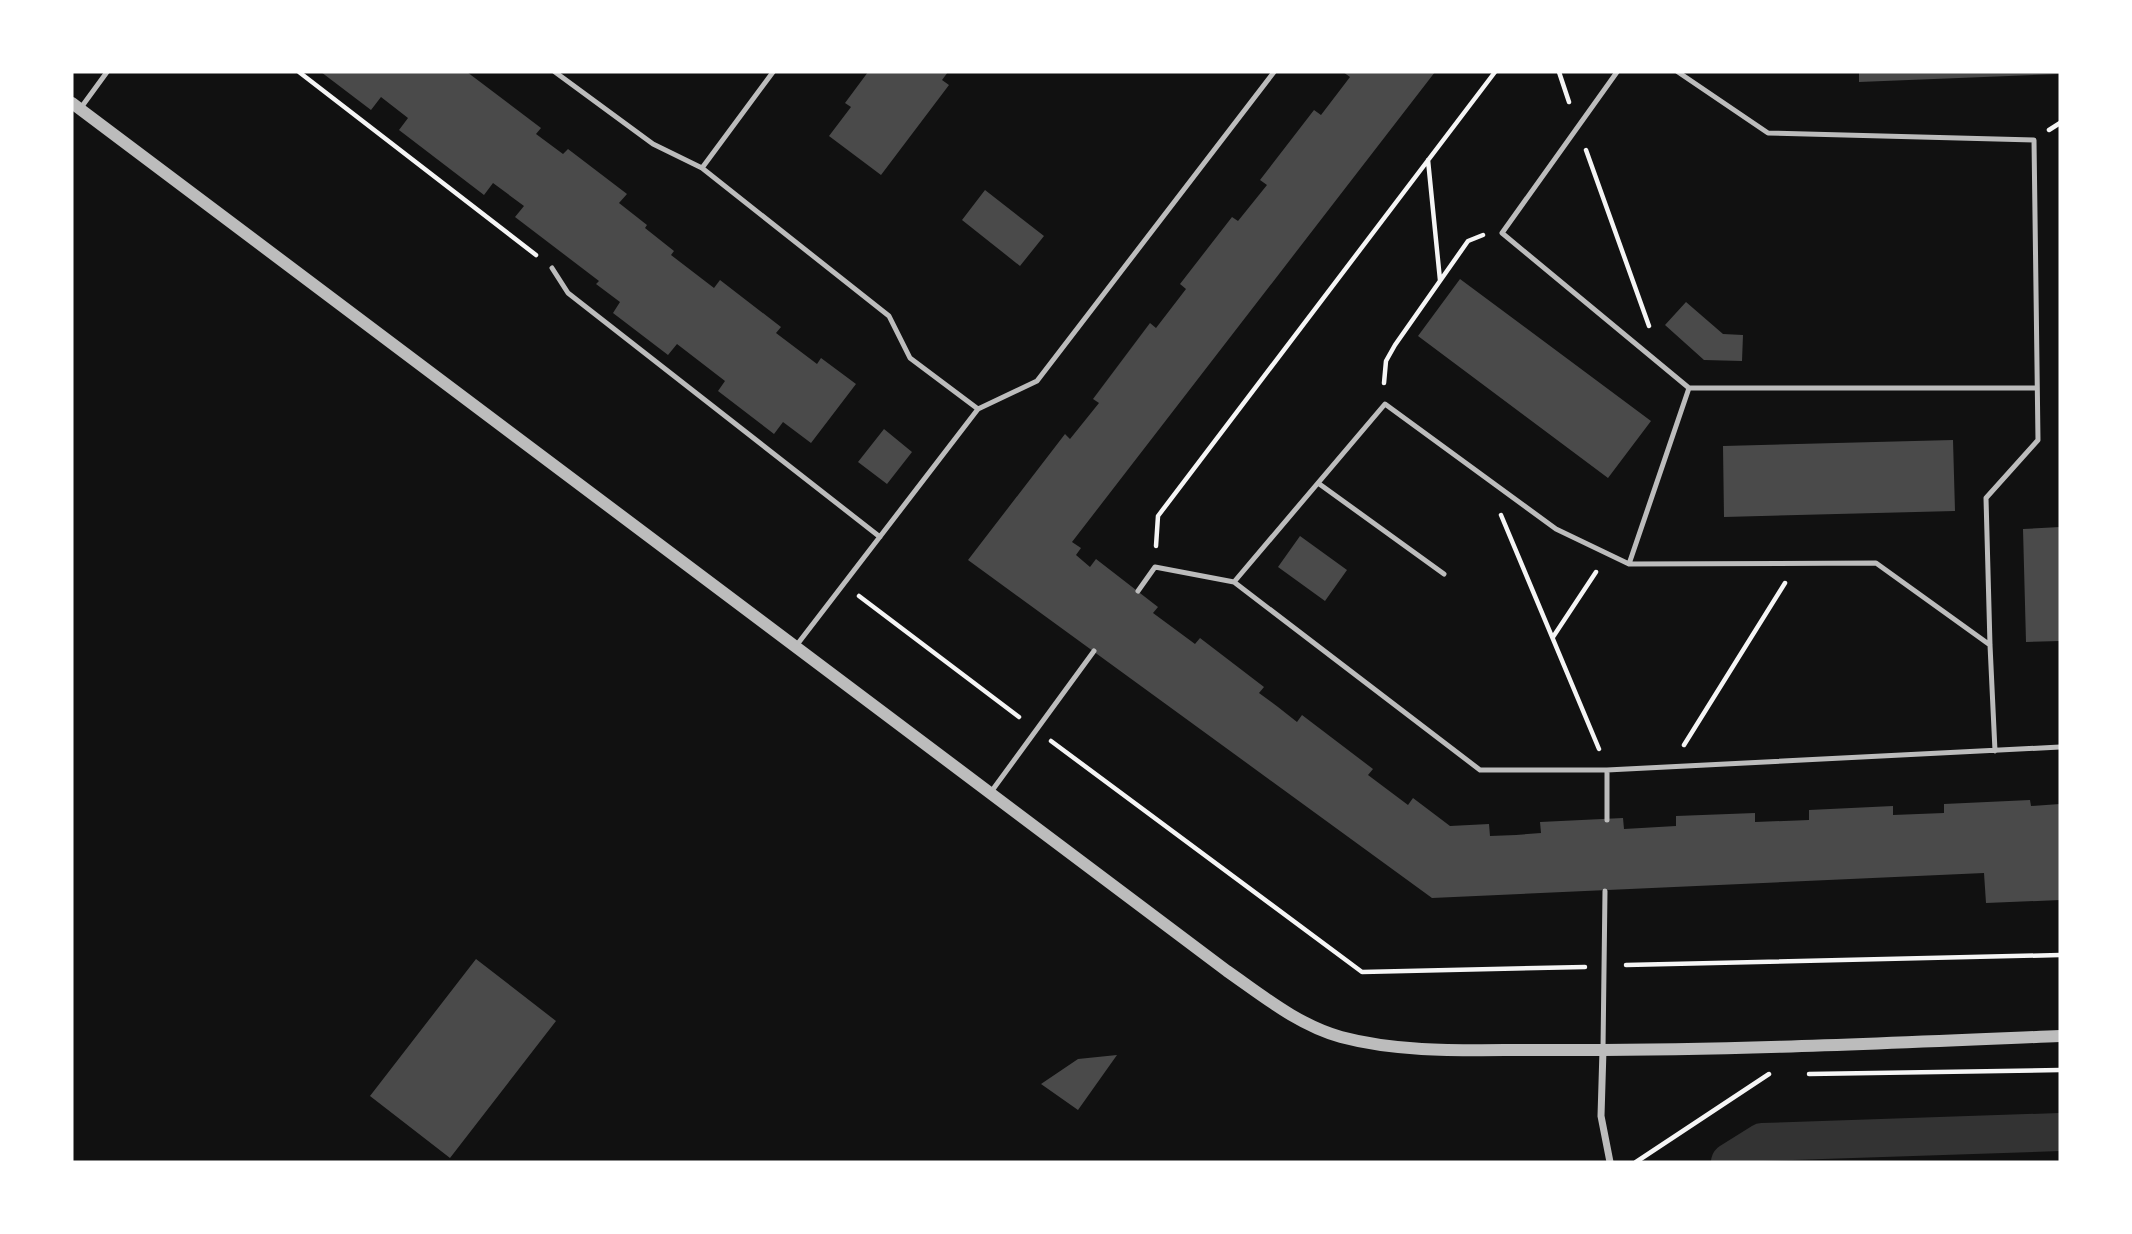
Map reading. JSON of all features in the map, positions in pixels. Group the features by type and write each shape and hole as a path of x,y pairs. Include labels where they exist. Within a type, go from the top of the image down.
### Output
{"street":[{"path":"76,106 1287,1013 1338,1036 1371,1044 1428,1049 1689,1050 2060,1037"},
{"path":"1603,1050 1601,1116 1610,1162"}],"lane":[{"path":"76,106 107,72"},
{"path":"555,72 653,144 702,168 889,316 910,358 978,409"},
{"path":"702,168 774,72"},
{"path":"796,646 978,409 1038,382 1274,72"},
{"path":"1617,72 1502,233 1689,388 2037,388"},
{"path":"1678,72 1768,133 2034,140 2038,440 1986,498 1995,751"},
{"path":"552,268 568,293 880,537"},
{"path":"1629,564 1689,388"},
{"path":"1234,583 1385,404 1556,529 1629,564 1875,564 1990,645"},
{"path":"1318,484 1444,574"},
{"path":"1138,591 1155,567 1234,583 1480,770 1607,770 2060,747"},
{"path":"991,792 1094,652"},
{"path":"1606,820 1607,770"},
{"path":"1603,1050 1605,891"}],"path":[{"path":"299,72 552,268"},
{"path":"1155,567 1158,516 1495,72"},
{"path":"1559,72 1663,367"},
{"path":"1428,160 1440,281"},
{"path":"1385,404 1386,361 1395,345 1468,241 1478,235 1502,233"},
{"path":"1485,478 1607,770"},
{"path":"1552,638 1608,554"},
{"path":"1671,767 1797,564"},
{"path":"844,584 1362,972 2060,954"},
{"path":"1808,1074 2060,1070"},
{"path":"1636,1162 1769,1073 1782,1074"}],"building":[{"path":"321,72 467,72 541,128 536,134 563,154 568,149 627,194 619,203 674,251 671,255 714,288 720,280 781,327 776,333 817,364 821,358 856,384 811,443 783,422 774,434 718,391 725,381 677,344 668,355 613,313 620,302 596,284 599,281 515,217 524,206 493,183 484,195 399,130 408,118 381,97 371,110"},
{"path":"868,72 948,72 942,80 949,85 881,175 829,136 851,107 845,103"},
{"path":"1343,72 1435,72 1072,542 1081,548 1076,555 1090,567 1096,559 1158,607 1153,613 1195,644 1200,638 1264,687 1259,693 1297,722 1302,715 1373,769 1368,775 1408,805 1413,798 1450,826 1489,824 1490,836 1516,835 1541,833 1540,822 1623,818 1624,829 1676,826 1676,816 1755,813 1755,822 1809,820 1809,810 1893,806 1893,815 1944,813 1944,804 2030,800 2031,806 2060,804 2060,900 1986,903 1984,873 1432,898 968,560 1065,434 1070,439 1099,403 1093,399 1150,323 1156,328 1186,289 1180,284 1232,217 1238,221 1267,185 1260,180 1314,110 1321,115 1350,77"},
{"path":"1859,72 2060,72 2060,74 1859,82"},
{"path":"985,190 1044,236 1020,266 962,220"},
{"path":"1460,279 1651,421 1608,478 1418,336"},
{"path":"1686,302 1723,334 1743,335 1742,361 1704,360 1665,325"},
{"path":"884,429 912,452 887,484 858,462"},
{"path":"1953,440 1955,511 1724,517 1723,446"},
{"path":"2060,527 2060,641 2026,642 2023,529"},
{"path":"1300,536 1347,570 1325,601 1278,567"},
{"path":"476,959 556,1021 450,1158 370,1096"},
{"path":"1117,1055 1078,1110 1041,1084 1078,1059"}],"waterway":[{"path":"1730,1162 1762,1142 2060,1132"}]}
